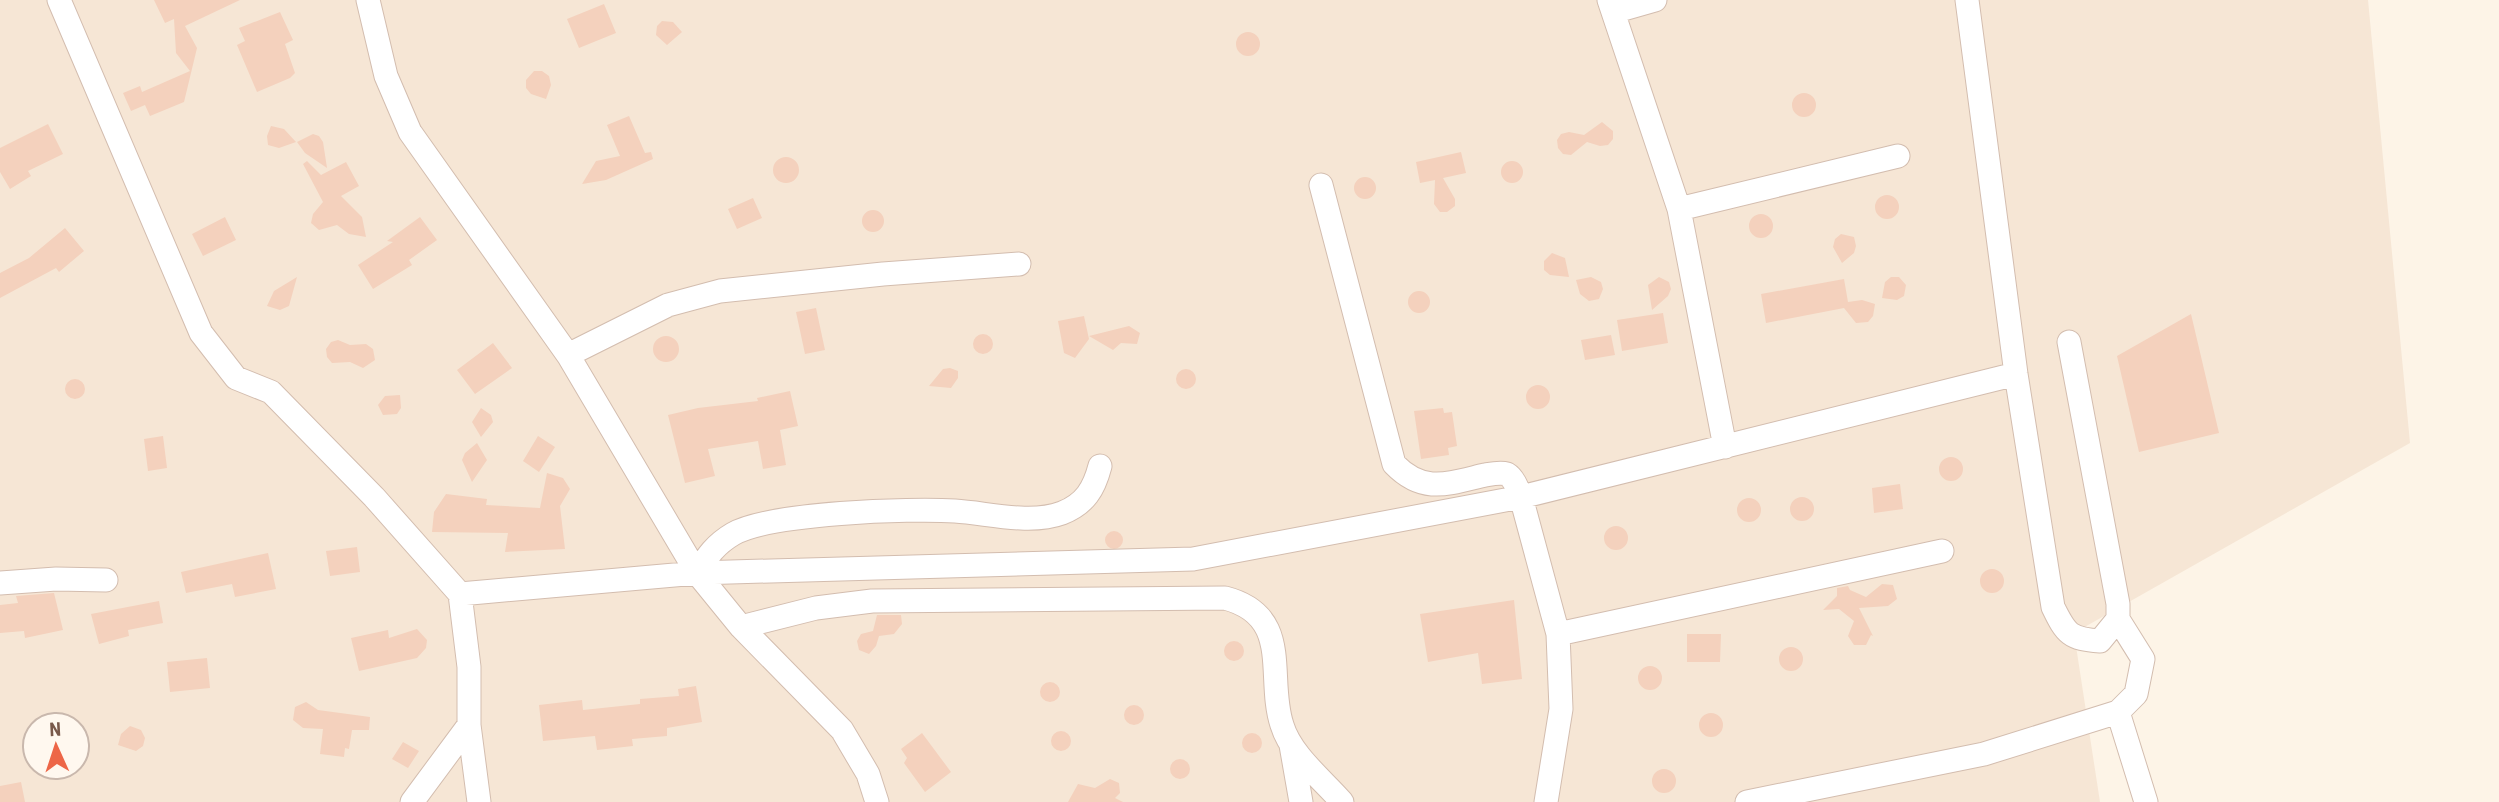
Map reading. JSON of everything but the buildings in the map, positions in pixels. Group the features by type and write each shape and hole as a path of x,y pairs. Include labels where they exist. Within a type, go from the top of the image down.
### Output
{"street":[{"path":"59,0 201,333 236,379 271,392 374,497 460,594 469,667 469,725 479,802"},
{"path":"368,0 386,76 410,132 568,355 697,573 741,627 842,730 868,774 877,802"},
{"path":"1655,0 1611,6 1679,209 1725,447"},
{"path":"1967,0 2016,374 2053,607 2063,627 2076,639 2100,641 2118,619"},
{"path":"1679,209 1898,156"},
{"path":"1321,185 1394,464 1408,479 1427,485 1494,473 1506,474 1513,479 1521,497 1558,634 1561,709 1546,802"},
{"path":"568,355 668,305 720,291 883,274 1019,264"},
{"path":"1747,802 1984,754 2118,712 2136,694 2143,659 2118,619 2118,604 2069,342"},
{"path":"460,594 697,573 1193,559 1521,497 2016,374"},
{"path":"697,573 712,548 734,533 766,523 890,509 953,510 1033,518 1059,514 1077,506 1094,489 1100,466"},
{"path":"1558,634 1942,551"},
{"path":"0,583 69,578 106,580"},
{"path":"741,627 816,608 872,601 1225,598 1243,603 1256,614 1270,636 1277,670 1281,724 1291,745 1301,802"},
{"path":"2118,712 2146,802"},
{"path":"412,802 469,725"},
{"path":"1291,745 1342,802"}],"shaded area":[{"path":"0,0 2368,0 2410,443 2074,633 2100,802 0,802"}]}
